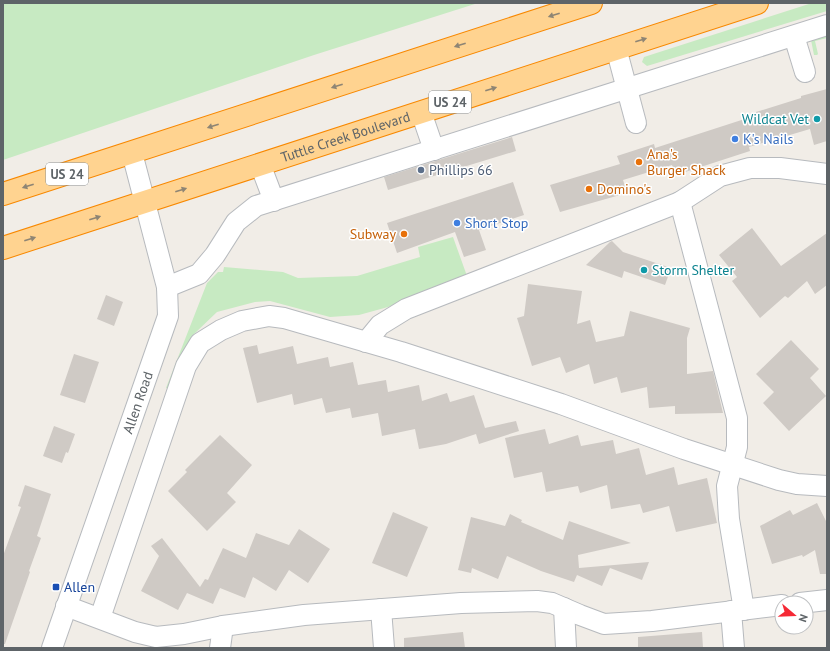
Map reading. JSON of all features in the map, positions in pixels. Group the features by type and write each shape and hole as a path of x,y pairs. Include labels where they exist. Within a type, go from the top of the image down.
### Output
{"highway":[{"name":"US 24","path":"3,194 591,3"},
{"name":"Tuttle Creek Boulevard","path":"3,248 757,3"}],"street":[{"path":"166,287 199,274 214,255 236,222 256,206 827,25"},
{"path":"794,36 805,72"},
{"path":"616,48 636,123"},
{"path":"421,112 434,150"},
{"name":"Allen Road","path":"52,648 168,316 166,287 132,153"},
{"path":"260,164 274,201"},
{"path":"366,342 380,325 406,309 680,202 720,176 750,168 780,168 827,174"},
{"path":"680,202 737,418 737,447 727,486 738,611 734,648"},
{"path":"100,618 186,366 200,343 221,330 242,321 269,316 284,318 366,342 561,404 684,449 779,480 797,484 827,486"},
{"path":"141,396 172,406"},
{"path":"814,601 827,600"},
{"path":"66,606 100,618 157,642 184,634 223,626 304,615 461,603 538,601 552,603 604,624 652,621 774,606"},
{"path":"564,608 566,648"},
{"path":"381,609 384,648"},
{"path":"220,648 223,626"}],"green space":[{"path":"3,3 478,3 314,55 3,160"},
{"path":"812,3 827,3 827,11 647,66 642,62 644,57"},
{"path":"827,34 827,38 815,41 818,54 814,55 811,40"},
{"path":"453,237 467,276 388,307 359,315 330,317 270,301 255,302 217,312 193,335 172,390 166,388 207,283 218,272 223,272 224,267 283,272 298,278 357,276 420,257 418,247"}],"building":[{"path":"827,89 827,141 814,145 810,129 749,147 750,151 676,175 672,165 623,180 627,193 560,212 550,185 620,164 617,156 654,144 655,148 757,115 756,112 801,98 801,96"},
{"path":"512,137 516,151 388,190 384,177"},
{"name":"Short Stop","path":"513,182 524,215 479,230 486,250 464,257 455,232 397,253 387,223"},
{"path":"752,228 781,266 827,233 827,285 815,294 807,281 788,298 785,296 760,318 732,281 737,277 719,255"},
{"path":"612,241 623,252 671,268 665,285 624,271 622,278 586,265"},
{"path":"528,284 582,291 577,324 590,320 596,342 624,336 630,311 690,328 687,338 687,374 713,371 723,413 675,414 675,406 649,408 647,387 621,393 617,377 594,384 589,364 566,373 560,357 532,366 517,318 524,316"},
{"path":"106,295 123,302 114,326 97,319"},
{"path":"791,340 819,369 810,378 826,396 789,431 763,403 774,392 756,374"},
{"path":"257,345 259,354 293,346 297,364 328,357 330,367 353,362 358,385 386,380 388,392 419,385 422,401 447,393 450,402 474,395 485,428 516,421 519,431 479,444 476,434 446,444 419,449 415,429 382,436 378,413 352,418 350,408 326,413 322,398 294,405 292,394 257,403 243,348"},
{"path":"74,354 99,362 85,403 60,395"},
{"path":"54,426 75,434 68,453 66,452 62,463 43,456"},
{"path":"545,429 549,444 578,435 581,446 613,440 616,454 639,448 646,475 674,467 678,485 707,478 717,523 676,532 669,506 643,513 640,504 611,509 607,485 580,493 578,486 546,492 542,472 514,478 505,438"},
{"path":"220,435 252,465 227,493 236,502 207,531 168,491 187,472 185,470"},
{"path":"25,485 51,494 37,536 41,538 5,644 3,644 3,556 21,507 18,506"},
{"path":"817,503 827,523 827,574 820,574 815,550 803,557 802,555 772,564 760,526 790,510 793,515"},
{"path":"393,512 428,527 407,577 372,563"},
{"path":"510,514 522,520 521,522 563,540 569,521 631,543 578,555 579,568 649,562 642,580 610,568 602,586 577,575 574,582 541,571 507,556 498,579 472,568 471,573 458,570 471,517 505,526"},
{"path":"299,529 330,549 308,583 289,570 276,591 253,577 245,598 220,588 213,604 187,593 178,610 141,591 159,556 151,546 162,538 200,587 205,579 208,580 223,548 246,558 256,533 289,545"},
{"path":"463,632 465,648 404,648 404,638"},
{"path":"702,632 703,648 638,648 638,637"}],"place":[{"name":"Wildcat Vet","path":"817,119"},
{"name":"K's Nails","path":"735,139"},
{"name":"Ana's Burger Shack","path":"639,162"},
{"name":"Phillips 66","path":"421,170"},
{"name":"Domino's","path":"589,189"},
{"name":"Short Stop","path":"457,223"},
{"name":"Subway","path":"404,234"},
{"name":"Storm Shelter","path":"644,270"},
{"name":"Allen","path":"56,587"}]}
